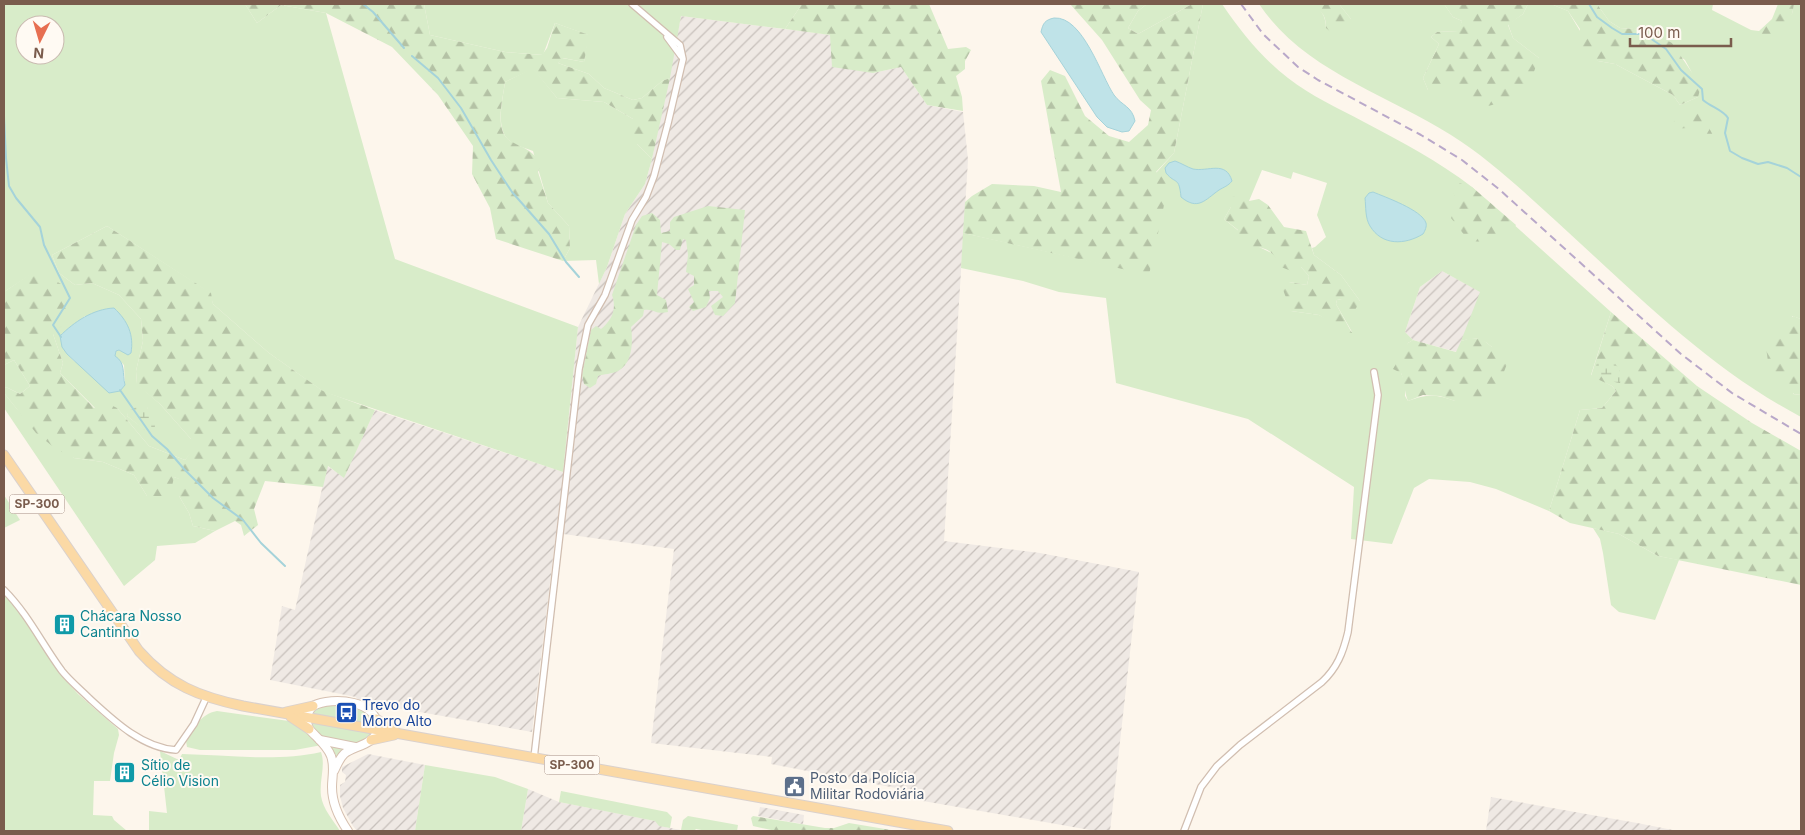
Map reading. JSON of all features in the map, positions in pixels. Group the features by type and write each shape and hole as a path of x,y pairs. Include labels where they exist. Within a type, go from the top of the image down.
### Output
{"main road":[{"name":"SP-300","path":"4,456 139,652 169,679 187,690 206,698 307,718 948,831"},
{"path":"281,713 332,700 352,703 367,709 376,719 402,734"},
{"path":"308,729 307,718 313,706"},
{"path":"281,713 308,729 331,754 334,771 333,800 337,813 348,831"},
{"path":"371,740 377,730 376,719"},
{"path":"334,771 343,755 357,746 371,740 402,734"},
{"path":"320,740 357,746"}],"street":[{"path":"534,758 584,335 592,316 609,286 632,220 646,197 654,176 683,59 680,45 632,4"},
{"path":"1184,831 1201,787 1217,766 1240,744 1322,682 1331,674 1340,660 1348,632 1378,395 1374,372"},
{"path":"4,590 19,605 71,681 131,734 164,749 176,750 194,724 206,698"}],"shaded area":[{"path":"681,16 831,35 873,73 901,67 927,105 963,112 968,160 944,541 1040,553 1139,572 1110,831 1096,831 900,797 901,789 771,764 772,757 651,743 674,549 556,533 532,732 358,701 356,697 270,680 282,606 295,610 327,466 344,477 375,410 563,472 578,327 607,267 625,214 645,184 652,159"},
{"path":"1442,271 1481,292 1457,352 1413,340 1405,332 1420,287"},
{"path":"368,754 425,765 415,831 357,831 353,826 343,808 340,796 340,785 345,782 346,775 342,772 342,767"},
{"path":"528,789 559,802 656,821 660,826 686,831 521,831"},
{"path":"1491,797 1637,823 1678,831 1486,831"},
{"path":"760,807 804,815 803,824 758,816"}],"green space":[{"path":"1306,3 1314,5 1322,13 1326,28 1351,19 1339,4 1444,4 1453,17 1462,21 1459,31 1437,32 1431,37 1439,44 1423,78 1428,90 1457,78 1539,58 1513,38 1508,24 1523,14 1528,4 1551,4 1568,11 1598,61 1615,64 1673,95 1680,105 1698,97 1691,71 1685,60 1647,30 1620,28 1609,21 1597,4 1713,4 1712,10 1751,30 1759,31 1759,35 1792,14 1794,4 1801,4 1801,319 1792,316 1793,394 1801,395 1801,417 1734,376 1672,327 1518,186 1479,154 1426,120 1322,64 1277,27 1259,4"},
{"path":"4,4 245,4 257,23 281,5 326,13 395,259 578,327 563,472 324,392 269,353 213,304 210,293 107,226 52,255 59,273 75,285 92,283 119,295 141,319 143,341 136,371 137,384 160,404 191,439 192,452 185,460 149,446 117,408 95,408 60,373 63,363 36,271 4,292","holes":["85,316 127,354 119,350 116,351 115,356 124,365 125,385 74,361 67,354 60,336","147,407 152,435 127,416 133,409"]},
{"path":"245,4 424,4 430,35 505,52 542,55 547,48 555,23 589,35 584,62 563,58 558,63 589,74 604,88 633,100 642,98 662,81 670,78 652,159 637,144 631,142 633,119 604,102 557,98 533,69 505,82 501,106 503,131 506,138 531,152 541,163 538,172 548,203 569,226 570,248 563,261 496,239 490,208 472,174 473,146 438,95 392,47 326,13 281,5 257,23"},
{"path":"424,4 802,4 785,29 681,16 670,78 662,81 642,98 633,100 604,88 589,74 558,63 562,58 584,62 588,35 555,23 543,55 505,52 430,35"},
{"path":"802,4 929,4 948,49 966,47 971,50 965,61 965,69 956,76 962,97 963,111 927,105 901,67 873,73 832,67 830,35 785,29"},
{"path":"1070,4 1147,4 1138,11 1128,28 1138,34 1192,4 1203,4 1174,153 1156,172 1169,182 1149,275 963,233 965,202 992,184 1034,186 1061,192 1041,81 1050,70 1065,76 1085,116 1109,136 1129,142 1148,125 1151,110 1140,100 1102,40"},
{"path":"1147,4 1192,4 1138,34 1128,28 1138,11"},
{"path":"1203,4 1222,4 1252,44 1288,78 1315,96 1406,144 1472,187 1611,312 1591,375 1612,386 1616,391 1602,408 1580,410 1549,511 1496,489 1470,482 1429,479 1414,488 1392,544 1351,539 1354,487 1248,419 1116,383 1106,298 1059,292 1023,281 961,268 963,233 1149,274 1156,173 1174,153","holes":["1262,170 1291,179 1293,172 1327,183 1317,215 1326,237 1312,248 1314,255 1341,275 1360,301 1337,300 1336,304 1352,332 1319,315 1291,311 1289,282 1307,285 1309,276 1301,267 1257,246 1224,219 1231,207 1249,201","1442,271 1480,292 1461,341 1477,339 1484,341 1492,347 1455,401 1431,396 1408,401 1405,396 1405,382 1401,373 1408,343 1413,340 1405,332 1420,287"]},
{"path":"1311,4 1339,4 1351,19 1348,27 1338,33 1332,33 1326,28 1322,13"},
{"path":"1444,4 1528,4 1523,14 1508,25 1513,38 1539,58 1532,77 1504,102 1484,107 1472,105 1460,98 1457,79 1444,89 1428,90 1423,78 1439,44 1431,37 1437,32 1458,31 1462,21 1453,17"},
{"path":"1551,4 1597,4 1609,21 1620,28 1647,30 1672,43 1701,86 1698,97 1680,105 1673,95 1615,64 1598,61 1588,55 1578,40 1580,29 1568,11"},
{"path":"1778,4 1794,4 1787,24 1771,37 1759,35 1759,31 1772,19"},
{"path":"533,68 557,98 604,102 633,119 637,144 652,159 645,184 625,214 607,267 599,284 596,260 563,261 570,248 569,226 548,203 533,151 511,142 503,130 501,114 505,82"},
{"path":"1694,108 1715,139 1712,145 1688,128 1672,129 1674,121 1678,120 1681,114"},
{"path":"1459,183 1472,187 1516,225 1507,236 1502,239 1483,242 1469,241 1451,218 1458,202 1451,188"},
{"path":"1245,194 1249,201 1259,199 1268,205 1284,227 1306,231 1314,255 1341,275 1360,301 1355,310 1350,311 1342,299 1337,300 1336,304 1352,333 1344,332 1319,315 1291,311 1282,287 1289,282 1307,285 1309,276 1301,267 1294,272 1281,267 1273,254 1263,248 1237,249 1234,240 1238,230 1224,219 1231,207 1232,197"},
{"path":"708,206 745,210 735,303 723,316 715,315 711,306 723,297 718,291 709,291 710,298 706,307 693,311 689,307 694,302 688,289 694,285 694,276 686,272 688,255 686,240 683,239 680,250 676,250 669,244 662,242 657,295 666,300 668,312 660,313 644,310 643,316 631,327 631,351 627,363 616,372 598,376 596,384 590,388 584,384 582,375 591,330 596,326 601,329 613,314 612,295 636,225 642,216 652,213 660,220 661,233 670,231 670,222 674,217"},
{"path":"107,226 211,293 213,304 269,353 323,391 375,410 344,478 328,466 323,487 265,481 254,509 258,525 244,536 241,525 235,521 215,531 193,526 189,513 179,496 179,479 174,477 170,496 147,496 134,475 103,462 74,458 56,449 36,433 4,393 4,388 6,387 20,394 30,386 14,360 4,365 4,292 36,270 61,284 77,311 53,334 63,363 60,373 94,408 105,402 117,408 149,446 185,460 191,452 191,439 160,404 137,385 136,371 143,341 141,319 119,295 92,283 75,285 59,273 52,255"},
{"path":"1611,312 1697,386 1752,423 1801,451 1801,585 1658,556 1619,534 1570,523 1549,511 1580,410 1602,408 1616,391 1612,386 1591,376"},
{"path":"1793,316 1801,319 1801,395 1794,394 1770,376 1766,347"},
{"path":"1471,338 1482,339 1492,347 1505,352 1507,364 1494,397 1455,401 1440,396 1423,395 1408,401 1401,373 1393,369 1408,343 1413,340 1456,352 1461,341"},
{"path":"14,360 30,386 20,394 6,387 4,388 4,365"},
{"path":"1599,360 1614,364 1619,368 1620,383 1606,379 1598,373 1596,365"},
{"path":"4,393 17,409 74,458 103,462 134,475 147,496 174,477 180,479 179,496 189,513 193,526 215,531 195,543 157,546 155,560 124,586 4,408"},
{"path":"146,404 150,415 155,421 152,436 127,416 128,411"},
{"path":"4,495 20,520 4,528"},
{"path":"1593,528 1619,534 1658,556 1679,560 1655,620 1619,612 1611,605 1600,539"},
{"path":"4,594 19,610 59,673 78,694 118,729 119,735 110,781 94,781 93,815 112,816 127,831 4,831"},
{"name":"Trevo do Morro Alto","path":"328,703 359,707 372,717 374,728 371,736 335,763 309,724 314,710"},
{"path":"217,711 296,723 322,745 295,750 200,750 187,747 186,741 198,722 206,715"},
{"path":"160,751 179,760 182,754 287,757 321,752 323,763 322,801 340,831 149,831 149,811 167,813"},
{"path":"425,765 495,777 528,789 521,831 415,831"},
{"path":"561,791 667,812 672,817 670,828 659,826 655,821 559,802"},
{"path":"688,816 738,825 737,831 681,830 683,820"},
{"path":"753,816 825,828 834,828 849,823 897,831 776,831 753,826 751,818"}],"water":[{"path":"1054,18 1064,20 1082,36 1114,95 1134,116 1135,121 1129,131 1122,132 1107,127 1097,117 1041,32 1045,22"},
{"path":"1175,161 1193,169 1221,169 1229,175 1232,181 1205,200 1197,204 1192,203 1181,197 1178,183 1166,173 1165,168 1169,163"},
{"path":"1373,192 1418,213 1426,223 1426,229 1423,234 1409,240 1394,242 1375,233 1367,220 1365,198 1369,193"},
{"path":"114,308 123,318 129,329 132,346 131,353 128,355 119,350 116,351 115,356 121,362 125,385 120,391 109,393 67,354 62,347 60,336 84,317"}],"waterway":[{"path":"363,4 373,12 404,48"},
{"path":"1589,4 1597,17 1622,34 1644,34 1666,49 1681,70 1702,89 1703,100 1728,118 1725,133 1730,151 1758,164 1768,162 1787,168 1801,177"},
{"path":"412,56 438,78 461,108 512,192 549,234 566,262 579,277"},
{"path":"4,116 9,186 16,198 40,227 44,245 70,298 53,325 61,337"},
{"path":"120,390 152,436 167,449 213,498 243,520 261,543 285,566"}],"railway":[{"path":"1241,4 1263,34 1298,67 1318,80 1421,135 1462,160 1500,190 1681,354 1732,393 1801,434"}],"place":[{"name":"Chácara Nosso Cantinho","path":"64,624"},
{"name":"Trevo do Morro Alto","path":"346,713"},
{"name":"Sítio de Célio Vision","path":"125,773"},
{"name":"Posto da Polícia Militar Rodoviária","path":"794,786"}]}
